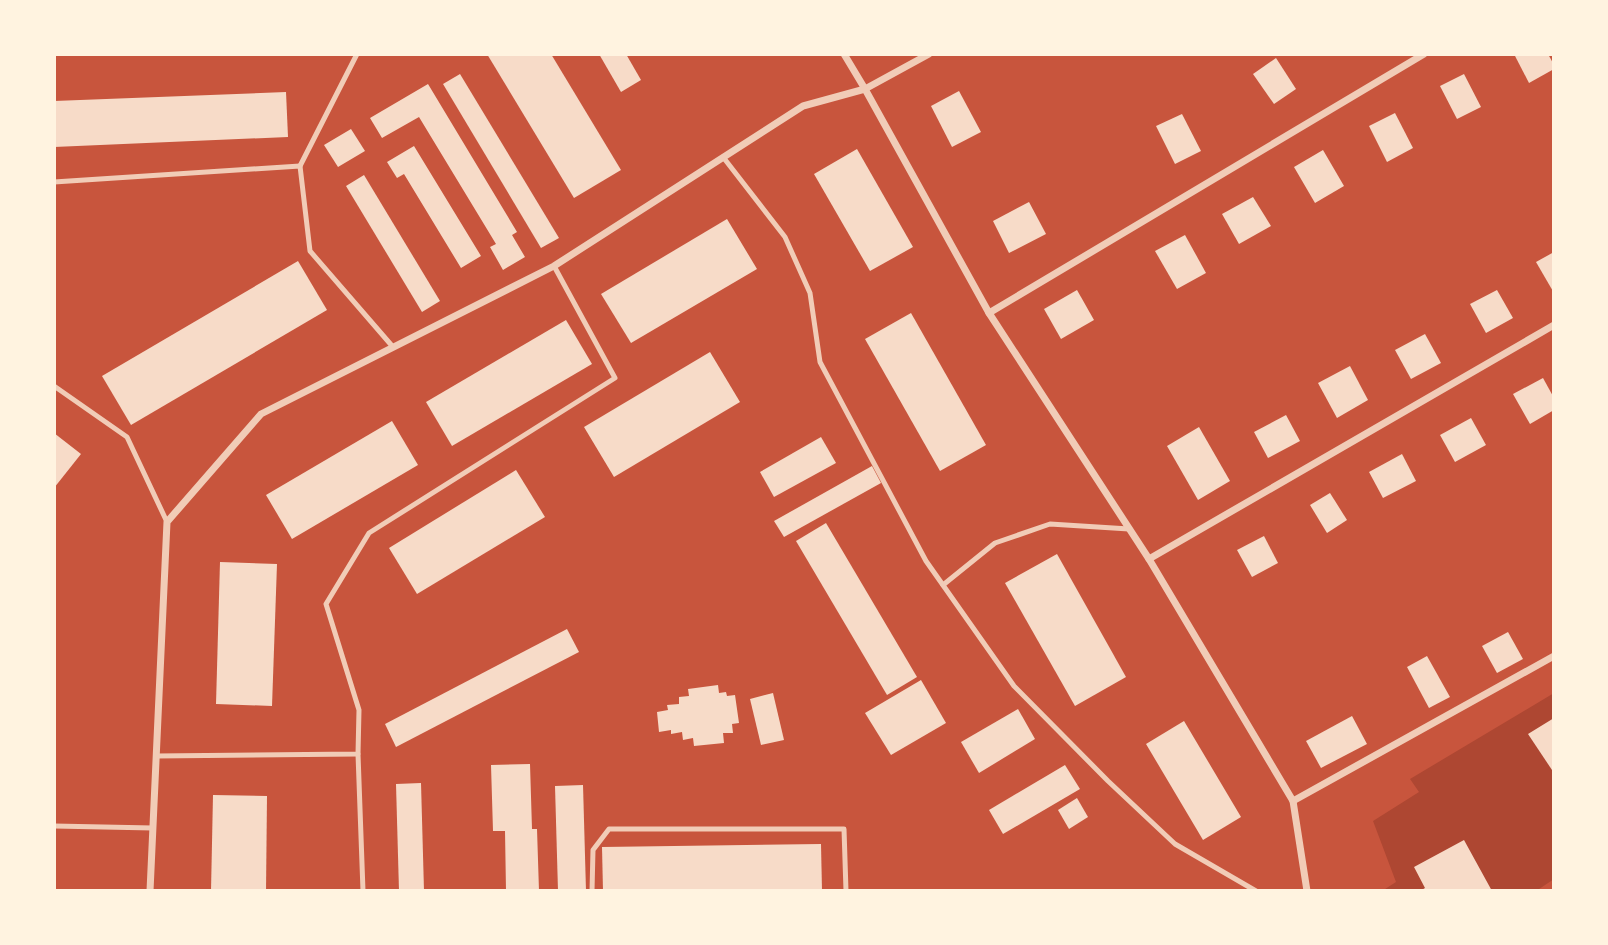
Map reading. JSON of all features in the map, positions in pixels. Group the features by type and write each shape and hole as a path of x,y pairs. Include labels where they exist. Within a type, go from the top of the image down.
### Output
{"street":[{"path":"844,54 989,313 1149,559 1293,801 1307,891"},
{"path":"150,891 167,522 261,414 554,266 803,106 865,89 929,54"},
{"path":"989,313 1424,54"},
{"path":"1149,559 1554,325"},
{"path":"1293,801 1554,656"}],"lane":[{"path":"356,54 300,166 310,251 393,347"},
{"path":"723,157 785,237 810,293 820,362 926,561 1014,686 1175,844 1256,891"},
{"path":"54,182 300,166"},
{"path":"363,891 359,710 326,604 369,533 615,377 554,266"},
{"path":"54,386 127,437 167,522"},
{"path":"943,586 995,543 1051,524 1129,529"},
{"path":"156,756 358,754"},
{"path":"54,826 153,828"},
{"path":"592,891 593,850 610,830 844,830 846,891"}],"shaded area":[{"path":"1554,693 1554,879 1536,891 1382,891 1396,882 1373,821 1419,792 1410,779"}],"building":[{"path":"487,54 551,54 621,170 574,198"},
{"path":"599,54 626,54 641,80 621,92"},
{"path":"1514,54 1548,54 1554,69 1529,83"},
{"path":"1276,58 1296,89 1274,104 1253,74"},
{"path":"460,74 559,238 541,248 443,84"},
{"path":"1464,74 1481,107 1457,119 1440,86"},
{"path":"428,84 517,232 512,235 525,257 503,270 490,247 496,244 419,117 382,138 370,118"},
{"path":"959,91 981,132 952,147 931,106"},
{"path":"286,92 288,137 54,147 54,101"},
{"path":"1395,113 1413,148 1387,162 1369,126"},
{"path":"1182,114 1201,151 1175,164 1156,126"},
{"path":"351,129 365,151 338,167 324,145"},
{"path":"414,146 481,256 461,268 404,174 397,178 387,162"},
{"path":"857,149 913,247 870,271 814,174"},
{"path":"1323,150 1344,186 1315,203 1294,167"},
{"path":"364,175 440,301 422,312 346,186"},
{"path":"1253,197 1271,226 1239,244 1222,214"},
{"path":"1029,202 1046,234 1009,253 993,221"},
{"path":"727,219 757,269 631,343 601,294"},
{"path":"1185,235 1206,273 1177,289 1155,251"},
{"path":"1554,252 1554,293 1536,262"},
{"path":"298,261 327,310 131,425 102,376"},
{"path":"1077,290 1094,320 1061,339 1044,309"},
{"path":"1497,290 1513,318 1486,333 1470,304"},
{"path":"911,313 986,445 940,471 865,339"},
{"path":"566,320 592,364 452,446 426,402"},
{"path":"1425,334 1441,363 1411,379 1395,350"},
{"path":"710,352 740,402 614,477 584,427"},
{"path":"1350,366 1368,400 1337,418 1318,383"},
{"path":"1543,378 1554,398 1554,410 1530,424 1513,394"},
{"path":"1286,415 1300,441 1268,458 1254,432"},
{"path":"1471,418 1486,445 1455,462 1440,435"},
{"path":"392,421 418,465 292,539 266,495"},
{"path":"1199,427 1230,481 1198,500 1167,446"},
{"path":"54,433 81,454 54,488"},
{"path":"821,437 836,463 774,497 760,472"},
{"path":"1402,454 1416,481 1383,498 1369,472"},
{"path":"872,466 881,483 784,537 774,521"},
{"path":"516,470 545,517 417,594 389,548"},
{"path":"1330,493 1347,520 1327,533 1310,505"},
{"path":"826,523 917,677 887,695 796,541"},
{"path":"1264,536 1278,563 1252,577 1237,550"},
{"path":"1057,554 1126,677 1075,706 1005,583"},
{"path":"220,562 277,564 272,706 216,704"},
{"path":"567,629 579,652 396,747 385,724"},
{"path":"1508,632 1523,659 1497,673 1482,646"},
{"path":"1427,656 1450,697 1429,708 1407,667"},
{"path":"921,680 946,723 891,755 865,713"},
{"path":"718,685 719,693 735,695 739,723 732,724 733,733 723,733 724,743 694,746 693,738 683,740 682,732 659,732 657,712 668,710 667,705 679,704 679,697 689,696 688,689"},
{"path":"773,693 784,740 761,745 750,699"},
{"path":"1018,709 1035,739 979,773 961,742"},
{"path":"1352,716 1367,744 1321,768 1306,741"},
{"path":"1554,718 1554,773 1528,734"},
{"path":"1184,721 1241,817 1203,840 1146,744"},
{"path":"530,764 532,829 537,829 539,891 506,891 505,831 493,831 491,765"},
{"path":"1065,765 1080,789 1003,834 989,810"},
{"path":"421,783 424,891 399,891 396,784"},
{"path":"583,785 586,891 558,891 555,786"},
{"path":"213,795 267,796 266,891 211,891"},
{"path":"1077,798 1088,817 1069,829 1058,810"},
{"path":"1464,840 1492,891 1420,891 1425,888 1414,867"},
{"path":"821,844 822,891 603,891 602,847"}]}
